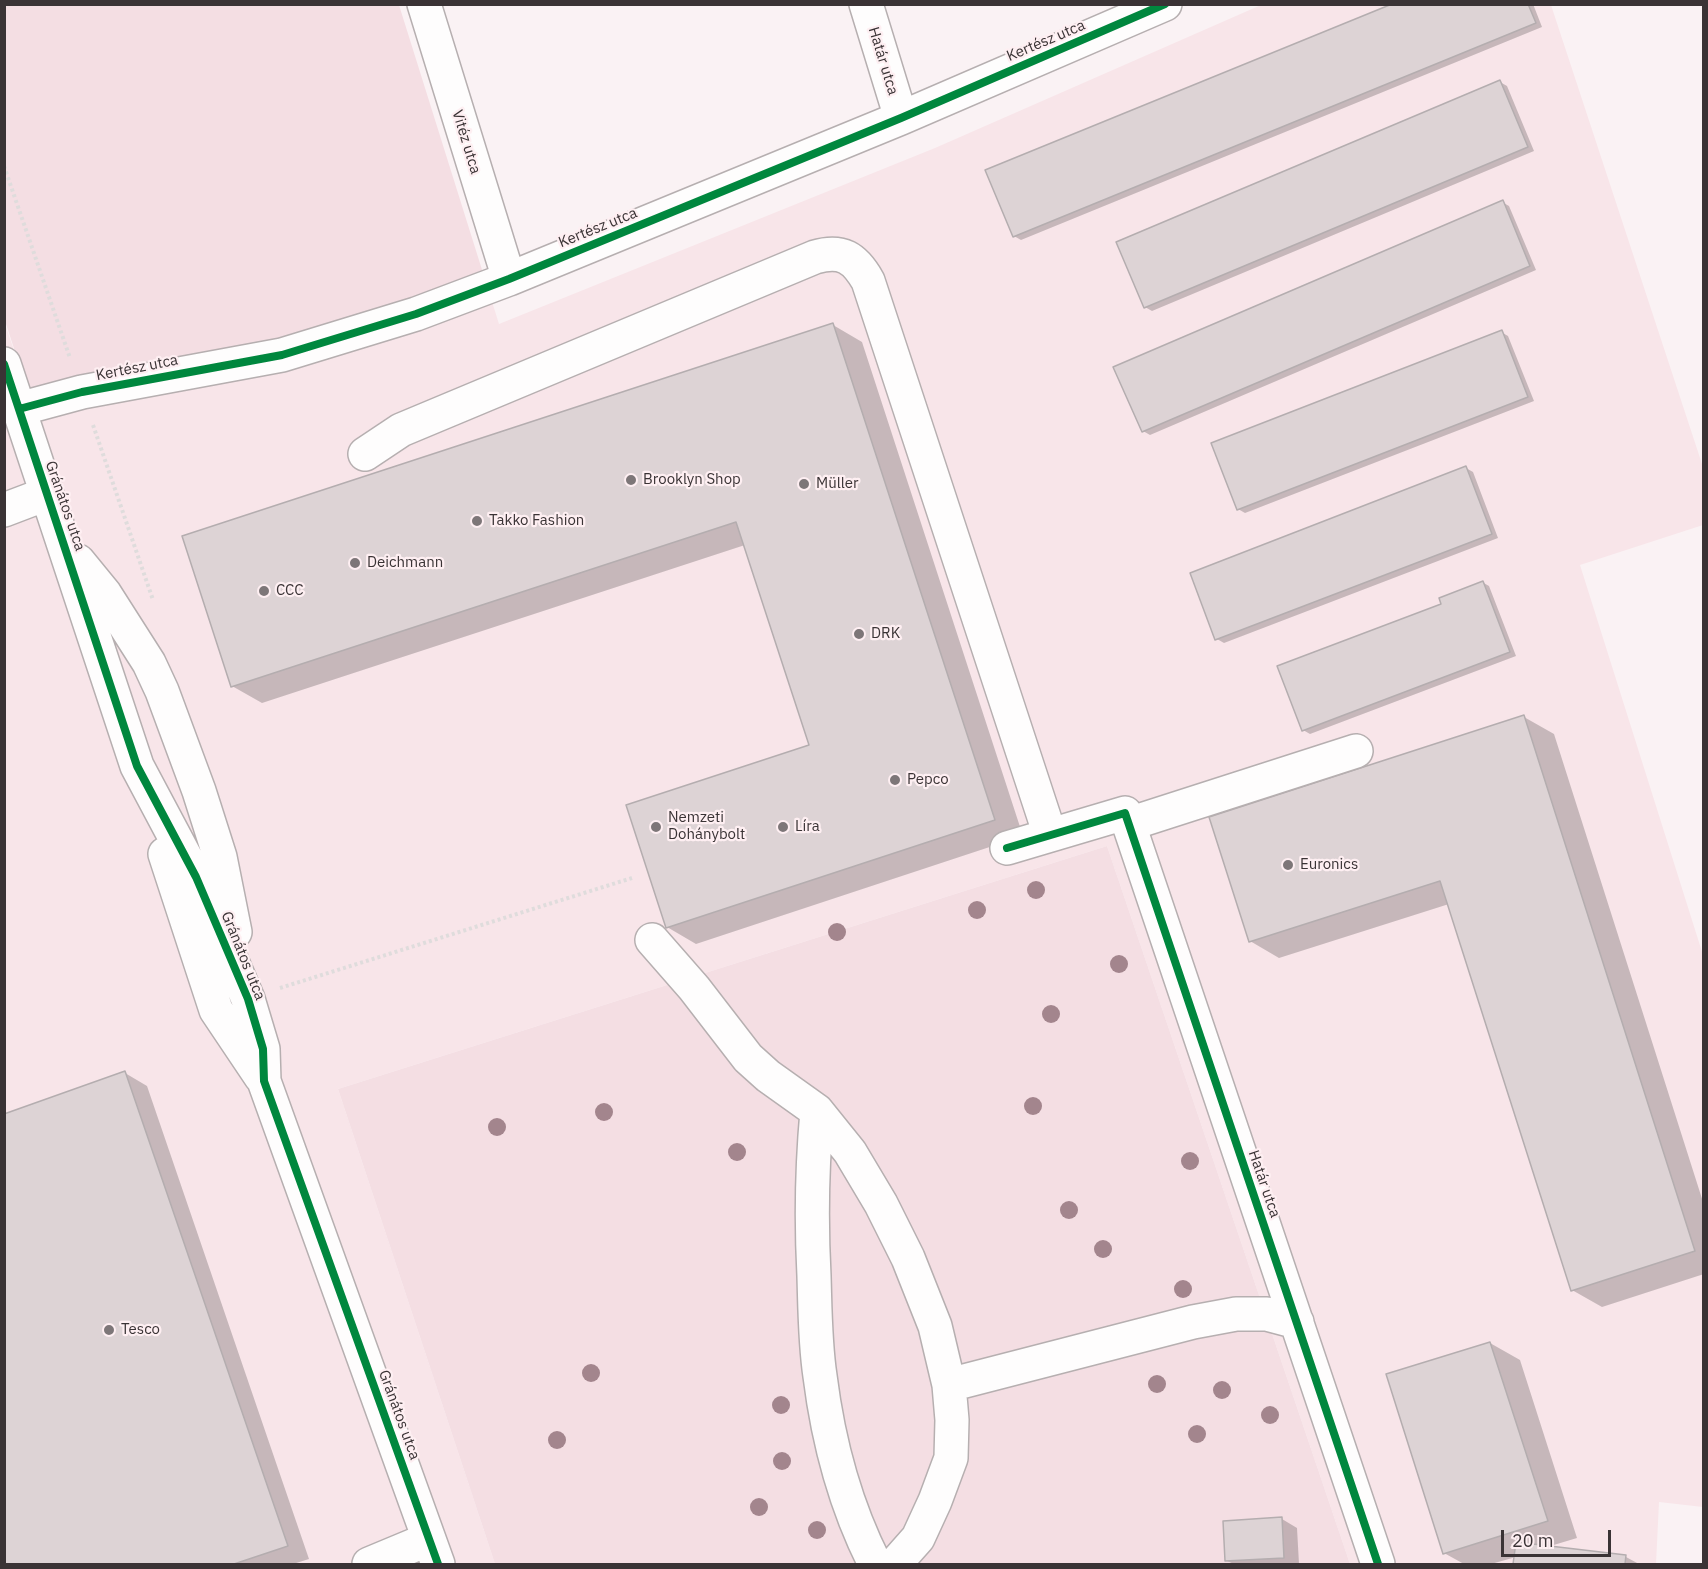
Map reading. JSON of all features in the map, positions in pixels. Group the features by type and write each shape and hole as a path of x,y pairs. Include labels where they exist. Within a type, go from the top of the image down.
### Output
{"street":[{"name":"Vitéz utca","path":"424,4 509,279"},
{"name":"Határ utca","path":"866,4 901,118"},
{"name":"Kertész utca","path":"19,409 82,392 282,355 416,314 509,279 901,118 1165,4"},
{"path":"365,454 401,430 816,257 835,254 853,260 868,281 1050,835"},
{"name":"Gránátos utca","path":"4,364 137,766 196,877 248,999 263,1049 264,1081 433,1552"},
{"path":"4,510 46,494"},
{"path":"65,546 105,594 149,663 162,691 199,791 220,857 248,999"},
{"path":"1007,848 1050,835 1127,818 1356,751"},
{"path":"137,766 216,1010 264,1081"},
{"name":"Határ utca","path":"1127,818 1378,1564"},
{"path":"651,940 694,988 748,1058 768,1076 817,1111 850,1152 881,1204 908,1258 935,1326 949,1385 952,1420 951,1458 918,1538 896,1564"},
{"path":"817,1111 812,1160 812,1223 820,1375 825,1411 842,1480 865,1545 875,1564"},
{"path":"949,1385 1193,1322 1236,1314 1267,1314 1296,1322"},
{"path":"369,1564 433,1552"}],"path":[{"path":"248,999 352,964 632,878"}],"shaded area":[{"path":"4,5 399,5 483,273 329,328 278,343 108,370 28,391 5,321"},
{"path":"1261,5 1551,5 1703,467 1703,525 1580,565 1703,955 1703,1507 1659,1502 1656,1564 1350,1564 1107,846 338,1089 495,1564 5,1564 4,321 28,391 483,273 499,324 935,148"},
{"path":"1107,846 1350,1564 495,1564 338,1089"}],"building":[{"path":"1392,4 1528,4 1536,23 1013,237 985,170"},
{"path":"1500,80 1528,147 1144,308 1116,242"},
{"path":"1503,200 1530,266 1142,432 1113,367"},
{"path":"833,323 995,820 666,928 626,805 809,745 736,522 231,687 182,536"},
{"path":"1502,330 1528,397 1237,510 1211,443"},
{"path":"1466,466 1492,534 1215,640 1190,573"},
{"path":"1483,581 1510,652 1302,731 1277,666 1441,604 1439,598"},
{"path":"1524,715 1695,1251 1571,1291 1440,881 1249,942 1209,817"},
{"name":"Tesco","path":"125,1071 288,1546 234,1564 4,1564 4,1114"},
{"path":"1490,1342 1548,1521 1443,1554 1386,1374"},
{"path":"1282,1517 1284,1558 1225,1561 1223,1521"},
{"path":"1516,1542 1626,1555 1625,1564 1513,1564"}],"cycle path":[{"path":"19,409 82,392 282,355 416,314 509,279 901,118 1165,4"},
{"path":"4,364 137,766 196,877 248,999 263,1049 264,1081 438,1564"},
{"path":"1007,848 1125,813 1378,1564"}],"place":[{"name":"Brooklyn Shop","path":"631,480"},
{"name":"Müller","path":"804,484"},
{"name":"Takko Fashion","path":"477,521"},
{"name":"Deichmann","path":"355,563"},
{"name":"CCC","path":"264,591"},
{"name":"DRK","path":"859,634"},
{"name":"Pepco","path":"895,780"},
{"name":"Nemzeti Dohánybolt","path":"656,827"},
{"name":"Líra","path":"783,827"},
{"name":"Euronics","path":"1288,865"},
{"name":"Tesco","path":"109,1330"}]}
